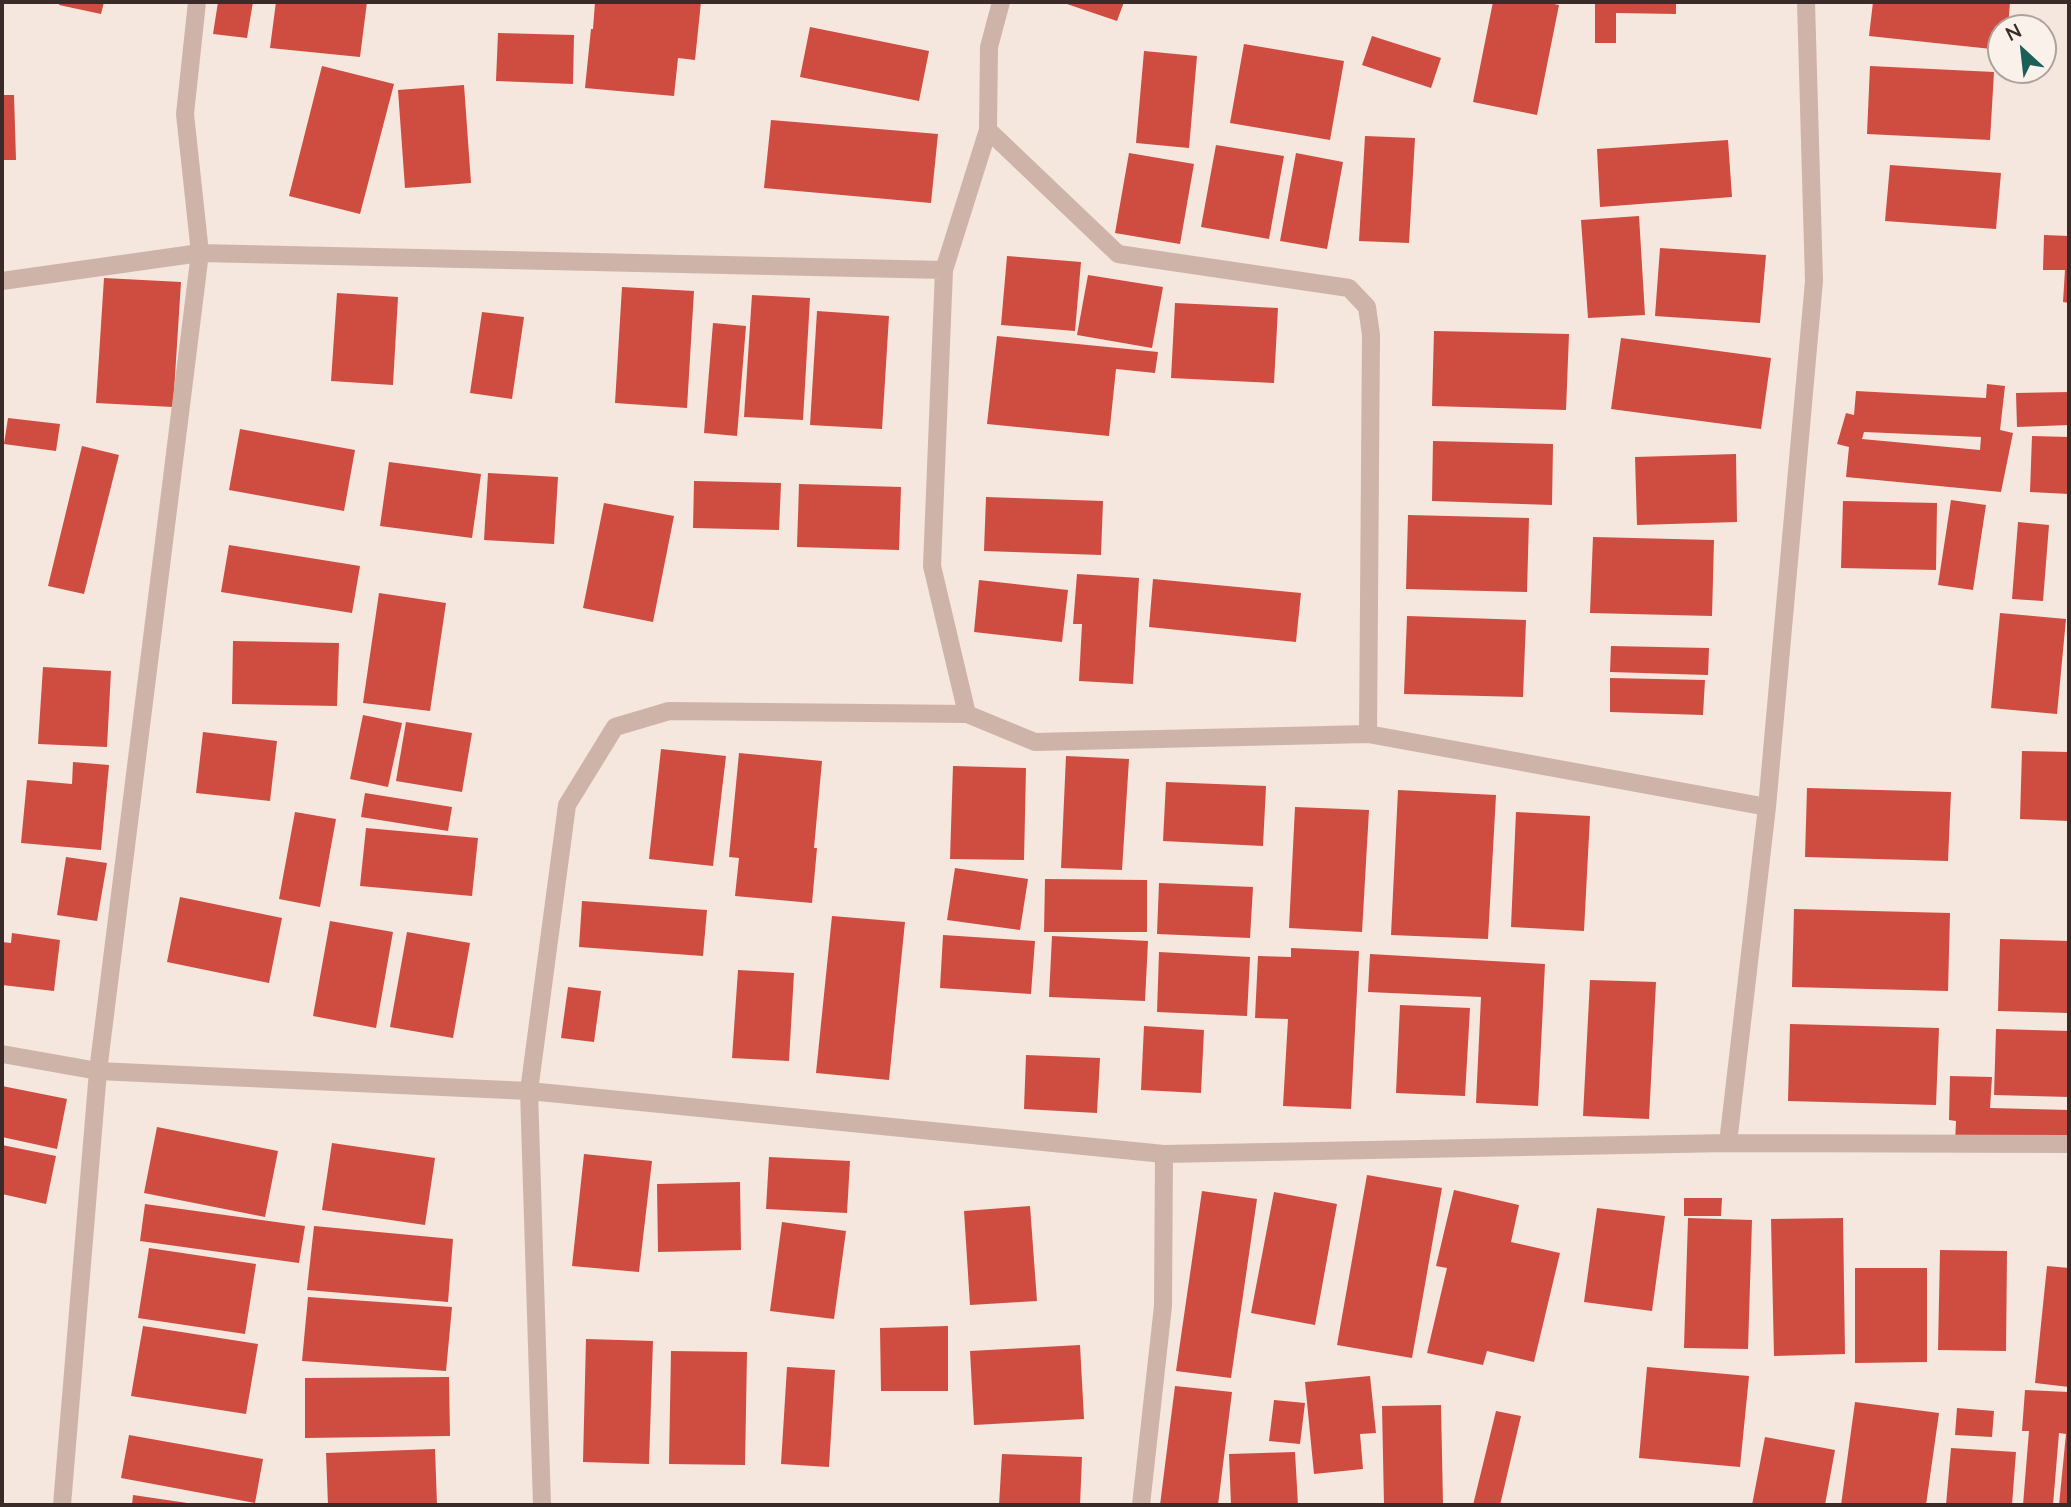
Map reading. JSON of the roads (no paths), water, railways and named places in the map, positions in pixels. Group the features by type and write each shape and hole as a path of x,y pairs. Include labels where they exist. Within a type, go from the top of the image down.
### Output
{"street":[{"path":"62,1505 98,1071 200,253 185,114 197,2"},
{"path":"967,714 932,566 944,270 988,131 989,47 1001,2"},
{"path":"1728,1143 1767,807 1814,281 1806,2"},
{"path":"988,131 1118,254 1349,288 1367,307 1371,335 1367,734"},
{"path":"2,281 200,253 944,270"},
{"path":"542,1505 529,1091 567,805 615,727 669,712 967,714 1035,742 1367,734 1767,807"},
{"path":"2,1054 98,1071 529,1091 1164,1154 1728,1143 2069,1143"},
{"path":"1141,1505 1163,1306 1164,1154"}]}
